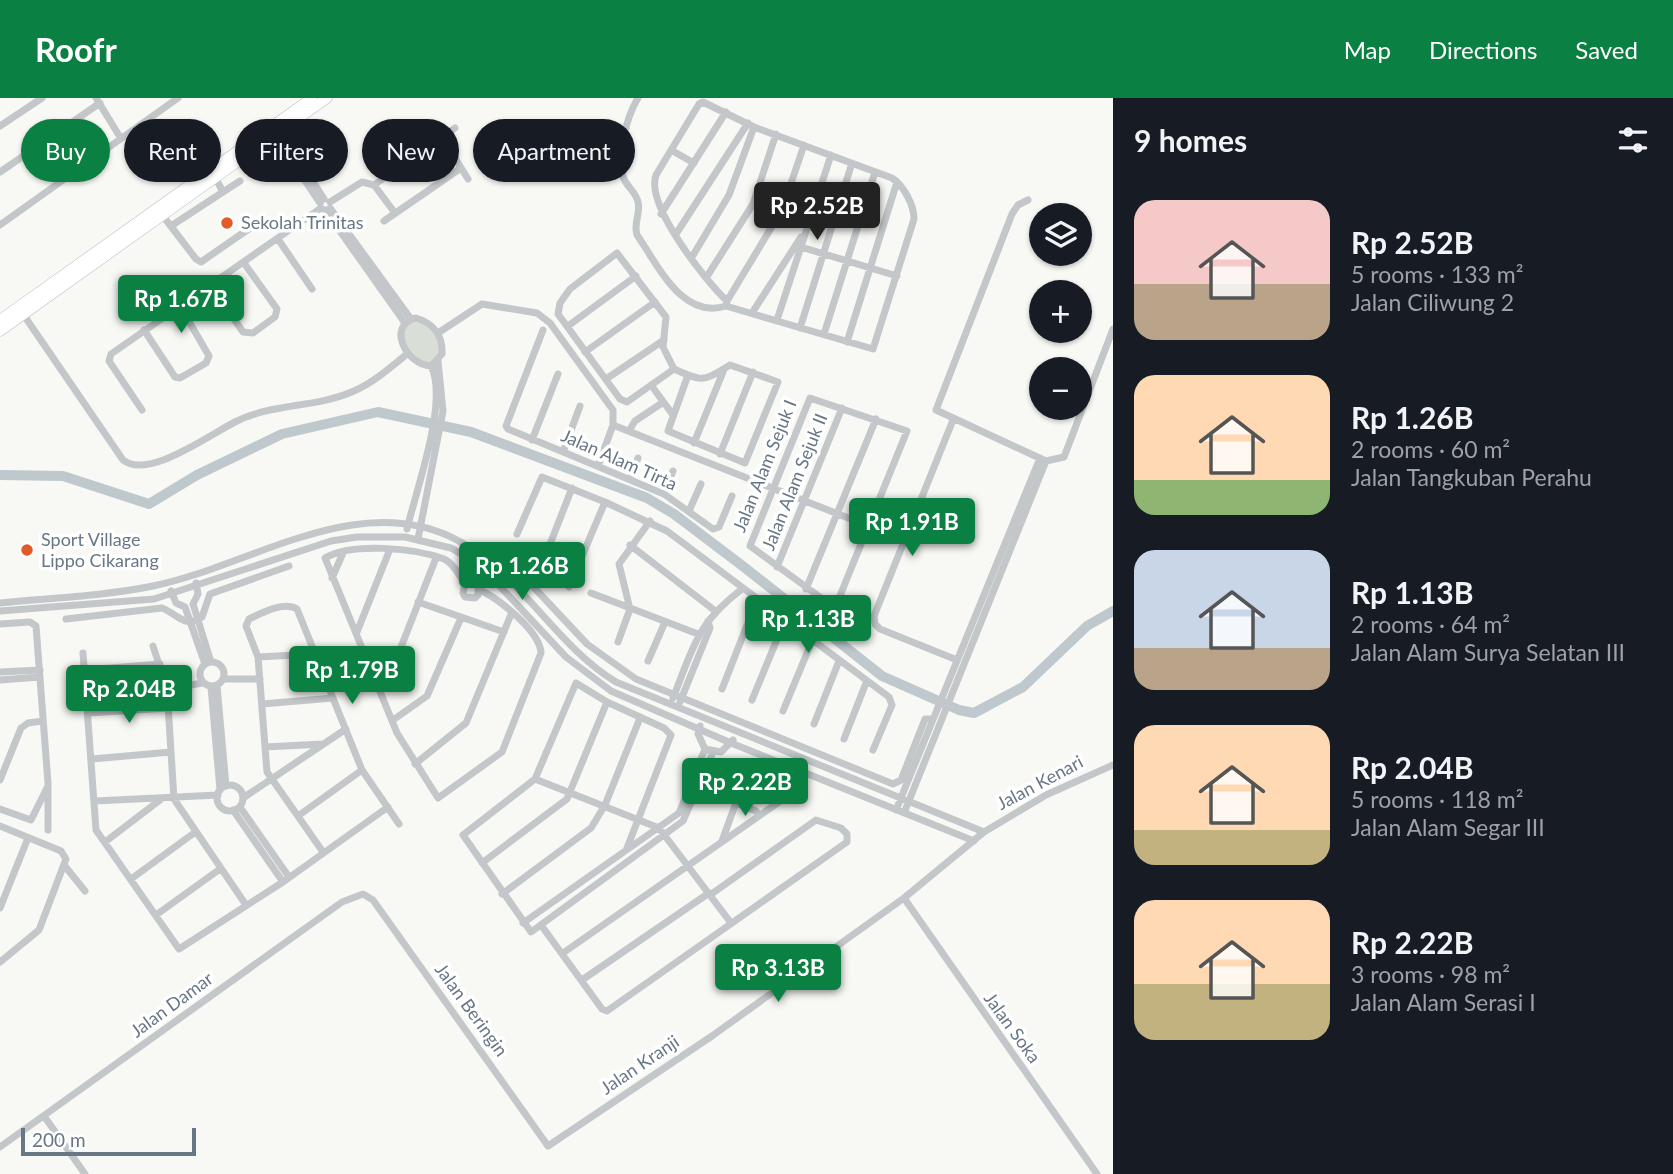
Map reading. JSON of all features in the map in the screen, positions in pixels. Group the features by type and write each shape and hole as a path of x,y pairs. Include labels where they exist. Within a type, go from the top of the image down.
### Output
{"street":[{"path":"0,126 42,98"},
{"path":"0,225 120,136 178,98"},
{"path":"638,98 626,122 622,175 638,201 639,208 634,224 637,235 684,300 705,308 726,304 873,349 914,219 913,209 897,182 751,125 703,102 653,181 661,214 726,304"},
{"path":"295,119 316,100"},
{"path":"0,331 25,317 147,222 316,100"},
{"path":"0,172 98,101 120,136"},
{"path":"661,214 726,112"},
{"path":"676,234 751,125"},
{"path":"692,257 729,195 751,125"},
{"path":"706,278 753,204 776,134"},
{"path":"726,304 782,210 804,145"},
{"path":"671,150 694,163"},
{"path":"777,320 831,155"},
{"path":"800,328 852,163"},
{"path":"459,165 468,179"},
{"path":"384,220 461,168"},
{"path":"824,334 876,172"},
{"path":"0,320 212,182"},
{"path":"218,182 223,191"},
{"path":"171,226 238,182"},
{"path":"310,182 408,321"},
{"path":"142,410 109,357 144,330 362,182 374,185 395,213"},
{"path":"374,185 378,182"},
{"path":"847,342 897,182"},
{"path":"1028,200 1018,205 1012,214 937,405 940,414 1043,459 1064,457 1113,329"},
{"path":"782,210 809,219"},
{"path":"163,216 201,262 253,226"},
{"path":"752,313 806,229"},
{"path":"278,239 312,289"},
{"path":"801,247 897,276"},
{"path":"674,369 624,401 558,314 560,303 570,289 617,253 667,321 664,354 674,369 688,375 710,378 730,365 778,382 745,463 668,431 688,375"},
{"path":"211,286 247,334 253,334 277,313 244,263"},
{"path":"568,326 636,276"},
{"path":"585,352 655,302"},
{"path":"438,333 482,304 541,315 613,410 613,425 598,466"},
{"path":"144,330 177,378 208,360 209,356 180,306"},
{"path":"25,317 123,460 138,467 155,464 253,414 357,390 407,354"},
{"path":"405,537 440,410 435,364 442,346 438,333 425,321 408,321"},
{"path":"408,321 401,335 407,354 417,363 435,364"},
{"name":"Jalan Alam Tirta","path":"543,330 506,426 532,440 664,494 717,529 732,496"},
{"path":"606,379 664,340"},
{"path":"694,443 724,369"},
{"path":"720,454 753,372"},
{"path":"532,440 558,374"},
{"path":"651,385 673,415"},
{"name":"Jalan Alam Sejuk I","path":"777,568 750,546 772,488 810,398 842,408"},
{"path":"629,431 635,421 662,403"},
{"path":"563,452 580,407"},
{"path":"777,568 835,608 871,527 907,431 842,408"},
{"name":"Jalan Alam Sejuk II","path":"777,568 842,408"},
{"path":"806,589 876,419"},
{"path":"953,420 874,616 875,624 880,629 957,660"},
{"path":"613,425 871,527"},
{"path":"418,539 423,528 433,439"},
{"path":"630,479 638,458"},
{"path":"947,695 957,660 1043,459"},
{"path":"900,812 901,800 947,695 1043,459"},
{"path":"664,494 673,471"},
{"path":"517,534 539,479 543,477 650,521 891,700 873,750"},
{"path":"419,482 429,482"},
{"path":"690,511 701,484"},
{"path":"543,562 572,488"},
{"path":"569,587 606,502"},
{"path":"618,642 630,609 618,570 621,557 650,521"},
{"path":"0,603 169,583 293,541 356,525 386,522 423,528 457,540 498,566 578,653 616,682 703,720 984,832"},
{"path":"0,611 138,601 172,594 294,552 356,537 418,539 451,548 480,565 566,657 611,691 731,743 975,841"},
{"path":"293,541 294,552"},
{"path":"630,545 714,610"},
{"path":"474,583 512,612 540,644 541,653 502,752 438,798 415,764 393,720 325,558 343,553 390,550 436,558 448,561 465,584 463,593 470,599 475,598 480,590"},
{"path":"357,632 390,550"},
{"path":"332,578 343,553"},
{"path":"375,677 394,665 436,558"},
{"path":"498,566 511,563 587,645 612,665 678,698 897,784 925,719 937,716"},
{"path":"474,583 480,565"},
{"path":"66,619 162,608 180,620 194,621 204,614 210,594 289,566"},
{"path":"194,576 197,586 189,606 208,663"},
{"path":"169,583 176,603 189,606"},
{"path":"465,584 474,583"},
{"path":"688,673 698,634 714,610 742,589"},
{"path":"591,593 698,634"},
{"path":"723,689 757,600"},
{"path":"418,602 504,632"},
{"path":"323,852 267,772 258,657 246,626 249,619 261,613 293,606 298,611 362,770 400,824"},
{"path":"415,764 466,723 512,612"},
{"path":"393,720 427,696 461,618"},
{"path":"536,626 544,618"},
{"path":"752,700 785,620"},
{"path":"674,707 710,628 708,621"},
{"path":"648,660 665,622"},
{"path":"0,624 33,623 36,626 48,783 48,830"},
{"path":"783,711 812,640"},
{"path":"578,653 587,645"},
{"path":"153,646 167,689 174,799 194,833 246,905"},
{"path":"83,653 96,830 179,949 286,879 388,807"},
{"path":"258,657 314,654"},
{"path":"814,724 839,661"},
{"path":"208,663 223,667 224,679"},
{"path":"203,682 200,673 208,663"},
{"path":"86,670 160,664"},
{"path":"0,673 40,674"},
{"path":"0,680 40,674"},
{"path":"214,687 224,679 260,679"},
{"path":"167,689 203,682 214,687"},
{"path":"844,738 866,683"},
{"path":"627,848 669,740 668,731 576,684 535,779 463,835 530,932 662,830 679,813 708,752 698,729"},
{"path":"214,687 220,805 236,808 286,879"},
{"path":"262,704 333,698"},
{"path":"482,863 560,806 572,792 607,702"},
{"path":"89,713 168,708"},
{"path":"900,812 909,803 937,716"},
{"path":"502,894 591,828 605,805 640,718"},
{"path":"698,729 703,720"},
{"path":"0,780 21,728 28,723 43,722"},
{"path":"236,808 243,798 346,729"},
{"path":"708,752 721,752 731,743 736,733"},
{"path":"265,747 323,744"},
{"path":"92,759 171,752"},
{"path":"819,767 831,760"},
{"path":"831,760 836,774"},
{"name":"Jalan Kenari","path":"984,832 1046,795 1113,765"},
{"path":"298,816 362,770"},
{"path":"535,779 662,830 731,923"},
{"path":"0,809 31,820 48,783"},
{"path":"94,801 174,799 236,786 243,798"},
{"path":"722,841 742,786"},
{"path":"105,842 161,800"},
{"path":"563,953 690,867 722,841 779,802"},
{"path":"736,803 757,811 760,815"},
{"path":"541,925 602,1009 607,1011 847,842 844,830 816,820 582,980"},
{"path":"0,826 65,856 39,930 0,962"},
{"path":"523,923 627,848 662,830"},
{"name":"Jalan Kranji","path":"548,1146 712,1035 904,898 984,832"},
{"path":"131,879 194,833"},
{"path":"0,908 28,838"},
{"path":"64,865 85,891"},
{"path":"156,915 220,869"},
{"name":"Jalan Damar","path":"0,1147 342,902 358,894 365,894"},
{"name":"Jalan Beringin","path":"365,894 373,900 548,1146"},
{"name":"Jalan Soka","path":"904,898 1097,1174"},
{"path":"44,1116 85,1174"}],"shaded area":[{"path":"416,319 438,333 442,353 431,366 408,353 402,336 404,328"}],"waterway":[{"path":"0,475 63,476 149,504 197,475 282,434 378,412 471,432 647,498 674,514 744,567 882,676 959,710 974,713 1023,687 1087,626 1113,611"}],"place":[{"name":"Sekolah Trinitas","path":"227,223"},
{"name":"Sport Village Lippo Cikarang","path":"27,550"}]}
